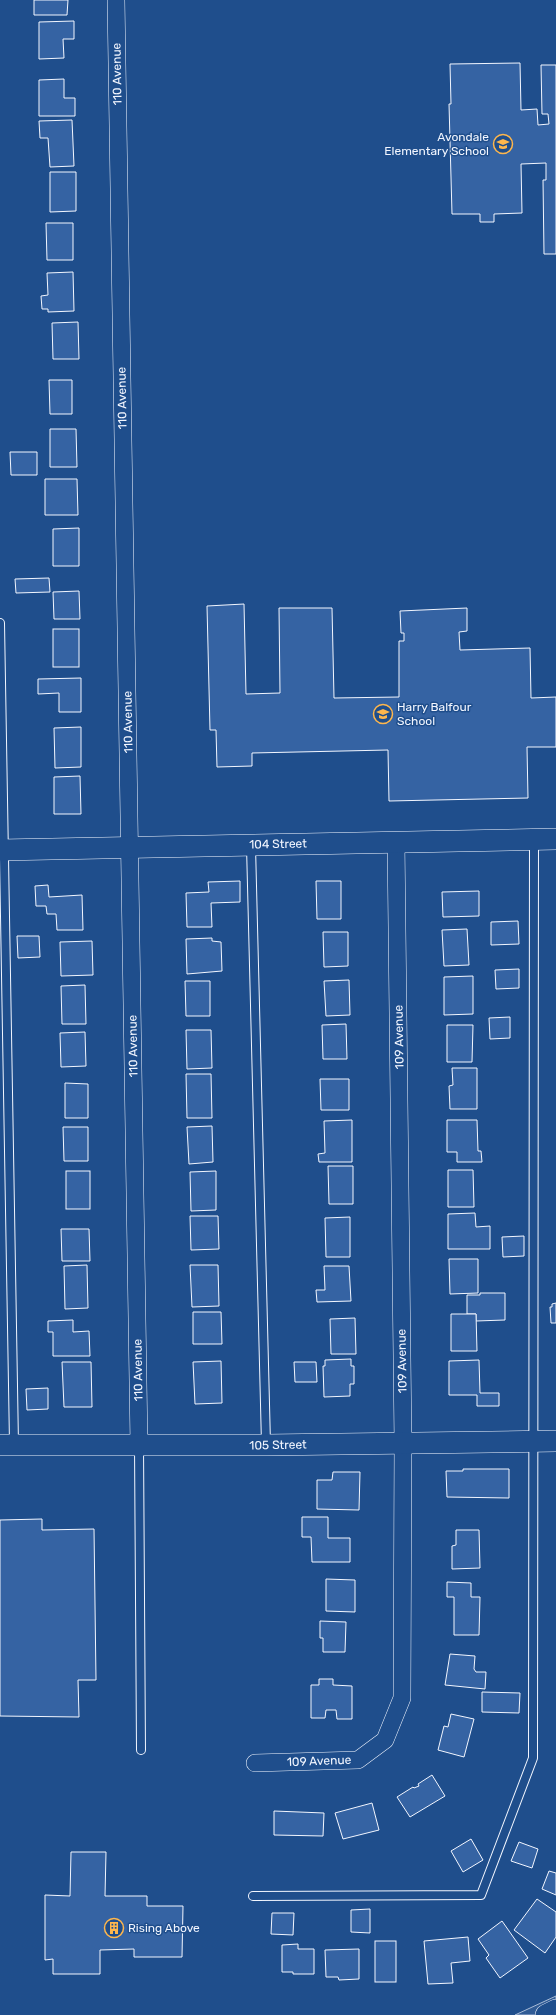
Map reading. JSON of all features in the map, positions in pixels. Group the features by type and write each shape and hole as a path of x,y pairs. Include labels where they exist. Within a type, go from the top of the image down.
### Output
{"street":[{"name":"110 Avenue","path":"116,0 139,1444"},
{"name":"104 Street","path":"2,850 556,839"},
{"name":"109 Avenue","path":"255,1763 358,1760 385,1740 402,1698 403,1442 396,842"},
{"name":"105 Street","path":"7,1445 266,1445 533,1440 556,1441"},
{"path":"546,2015 556,2010"}],"lane":[{"path":"0,623 7,1445"},
{"path":"253,1896 481,1895 532,1758 534,840"},
{"path":"251,845 266,1445"},
{"path":"139,1444 141,1750"}],"shaded area":[{"path":"556,1996 556,2015 515,2015"}],"building":[{"path":"34,0 68,0 67,15 34,15"},
{"path":"74,21 74,39 63,39 64,58 39,59 39,22"},
{"name":"Avondale Elementary School","path":"520,63 521,110 537,109 538,125 549,124 548,114 542,114 541,65 556,65 556,254 544,254 543,180 546,180 546,163 521,164 522,213 494,214 494,222 480,222 480,214 452,214 449,104 451,104 450,64"},
{"path":"64,79 64,98 75,98 75,116 39,116 39,80"},
{"path":"72,120 74,166 50,167 48,138 40,138 39,121"},
{"path":"50,172 76,172 76,211 50,212"},
{"path":"46,223 73,223 73,260 47,260"},
{"path":"73,272 74,311 48,312 48,309 42,309 41,296 48,295 47,273"},
{"path":"78,322 79,359 53,359 52,323"},
{"path":"49,380 72,380 72,414 50,414"},
{"path":"50,429 76,429 77,467 50,467"},
{"path":"10,452 37,452 37,475 11,475"},
{"path":"45,479 77,479 78,515 45,515"},
{"path":"79,528 79,566 53,566 53,529"},
{"path":"49,578 50,592 16,593 15,579"},
{"path":"79,591 80,619 54,619 53,592"},
{"name":"Harry Balfour School","path":"244,604 246,694 280,693 279,608 332,608 334,698 399,697 399,641 404,641 404,633 401,633 400,611 467,608 467,631 459,632 460,650 530,648 531,698 556,697 556,747 527,747 528,798 389,801 388,750 252,753 252,766 217,767 216,730 210,730 207,606"},
{"path":"53,629 79,629 79,667 53,667"},
{"path":"81,678 81,712 59,712 59,693 38,694 38,679"},
{"path":"81,727 81,767 55,768 54,728"},
{"path":"80,776 81,814 54,814 54,777"},
{"path":"240,881 240,902 211,903 212,927 187,927 186,893 209,892 208,882"},
{"path":"316,881 341,881 341,919 317,919"},
{"path":"48,885 49,897 82,895 83,930 57,930 56,914 47,914 46,906 36,906 35,886"},
{"path":"479,891 479,916 443,917 442,892"},
{"path":"518,921 519,944 491,945 491,922"},
{"path":"467,929 469,965 444,966 442,930"},
{"path":"323,932 348,932 348,966 324,967"},
{"path":"17,936 39,936 40,957 18,958"},
{"path":"212,938 212,941 221,942 222,971 187,974 186,939"},
{"path":"92,941 93,975 61,976 60,942"},
{"path":"519,969 519,988 496,989 495,970"},
{"path":"473,976 473,1014 444,1015 444,977"},
{"path":"349,980 350,1015 326,1016 324,981"},
{"path":"185,981 210,981 210,1016 186,1016"},
{"path":"85,985 86,1024 62,1024 61,986"},
{"path":"510,1017 510,1038 490,1039 489,1018"},
{"path":"346,1024 347,1059 323,1059 322,1025"},
{"path":"447,1025 473,1025 472,1062 447,1062"},
{"path":"186,1030 211,1030 212,1068 187,1069"},
{"path":"85,1032 86,1066 61,1067 60,1033"},
{"path":"452,1068 477,1068 477,1109 450,1109 449,1086 453,1085"},
{"path":"186,1074 211,1074 212,1118 187,1118"},
{"path":"320,1079 349,1079 349,1110 321,1110"},
{"path":"65,1083 88,1084 88,1118 65,1118"},
{"path":"352,1120 352,1162 319,1162 318,1154 325,1153 324,1121"},
{"path":"447,1120 477,1120 478,1151 481,1151 482,1162 457,1162 457,1152 447,1152"},
{"path":"212,1126 213,1162 189,1164 187,1127"},
{"path":"63,1127 88,1127 88,1161 64,1161"},
{"path":"328,1166 353,1166 353,1204 329,1204"},
{"path":"448,1170 473,1170 474,1207 448,1207"},
{"path":"66,1171 90,1171 90,1209 66,1209"},
{"path":"216,1171 216,1210 191,1211 190,1172"},
{"path":"475,1213 476,1227 490,1226 490,1249 448,1249 448,1214"},
{"path":"190,1216 218,1216 219,1249 191,1250"},
{"path":"350,1217 350,1257 326,1257 325,1218"},
{"path":"61,1229 89,1229 90,1261 62,1261"},
{"path":"524,1236 524,1256 503,1257 502,1237"},
{"path":"449,1259 478,1259 478,1293 450,1294"},
{"path":"87,1265 88,1308 65,1309 64,1266"},
{"path":"190,1265 218,1265 219,1306 192,1307"},
{"path":"324,1266 349,1266 351,1301 317,1302 316,1290 325,1290"},
{"path":"480,1293 505,1293 505,1320 476,1321 476,1314 467,1314 467,1295 480,1295"},
{"path":"556,1303 556,1323 551,1323 550,1307 552,1307 552,1304"},
{"path":"193,1312 221,1312 222,1344 193,1344"},
{"path":"451,1314 476,1314 477,1351 451,1351"},
{"path":"355,1318 356,1354 331,1354 330,1319"},
{"path":"73,1320 73,1332 89,1331 90,1356 53,1356 53,1332 48,1332 48,1321"},
{"path":"351,1359 351,1366 354,1366 354,1384 350,1384 350,1396 324,1397 323,1366 325,1366 325,1360"},
{"path":"479,1360 480,1393 499,1393 499,1406 477,1406 477,1395 449,1395 449,1361"},
{"path":"221,1361 222,1403 195,1404 193,1362"},
{"path":"62,1362 91,1362 92,1407 64,1407"},
{"path":"294,1362 316,1362 317,1382 295,1382"},
{"path":"48,1388 48,1409 27,1410 26,1389"},
{"path":"463,1469 509,1469 509,1498 447,1497 446,1471 463,1471"},
{"path":"333,1472 360,1472 359,1510 317,1509 317,1480 332,1480"},
{"path":"302,1517 328,1517 328,1538 350,1538 350,1562 312,1562 311,1537 302,1537"},
{"path":"42,1519 42,1530 94,1529 96,1680 78,1680 79,1717 0,1716 0,1520"},
{"path":"456,1530 479,1530 480,1568 452,1569 452,1546 456,1545"},
{"path":"326,1579 355,1580 355,1612 326,1611"},
{"path":"447,1582 471,1583 471,1597 480,1597 479,1635 454,1635 454,1597 447,1597"},
{"path":"320,1621 346,1622 345,1652 323,1652 323,1638 320,1638"},
{"path":"450,1654 475,1656 474,1669 476,1672 486,1672 485,1689 445,1685"},
{"path":"319,1679 333,1679 333,1685 352,1686 352,1719 337,1719 336,1710 326,1710 325,1718 311,1718 311,1685 319,1685"},
{"path":"482,1692 520,1693 519,1713 482,1712"},
{"path":"451,1714 474,1719 464,1757 438,1750 444,1726 448,1727"},
{"path":"432,1775 445,1796 410,1817 397,1797 413,1787 419,1786 418,1784"},
{"path":"372,1803 379,1830 343,1839 335,1813"},
{"path":"274,1811 324,1813 323,1836 274,1835"},
{"path":"471,1839 483,1860 463,1872 451,1851"},
{"path":"519,1842 538,1849 532,1868 511,1861"},
{"name":"Rising Above","path":"71,1852 106,1852 105,1896 147,1896 147,1906 183,1906 182,1957 134,1957 134,1949 100,1950 100,1974 53,1974 53,1959 45,1960 45,1895 70,1896"},
{"path":"549,1871 556,1873 556,1895 542,1889"},
{"path":"537,1899 556,1912 556,1937 545,1953 514,1930"},
{"path":"370,1909 370,1933 351,1932 351,1910"},
{"path":"272,1913 294,1913 293,1935 271,1934"},
{"path":"502,1921 528,1958 500,1978 486,1958 489,1955 478,1939"},
{"path":"468,1937 470,1961 451,1963 453,1983 428,1984 424,1941"},
{"path":"375,1941 396,1941 396,1982 375,1982"},
{"path":"298,1944 298,1949 314,1949 314,1974 293,1974 293,1972 282,1972 282,1945"},
{"path":"359,1949 359,1979 339,1980 338,1977 326,1977 325,1950"}],"place":[{"name":"Avondale Elementary School","path":"503,144"},
{"name":"Harry Balfour School","path":"383,714"},
{"name":"Rising Above","path":"114,1928"}]}
